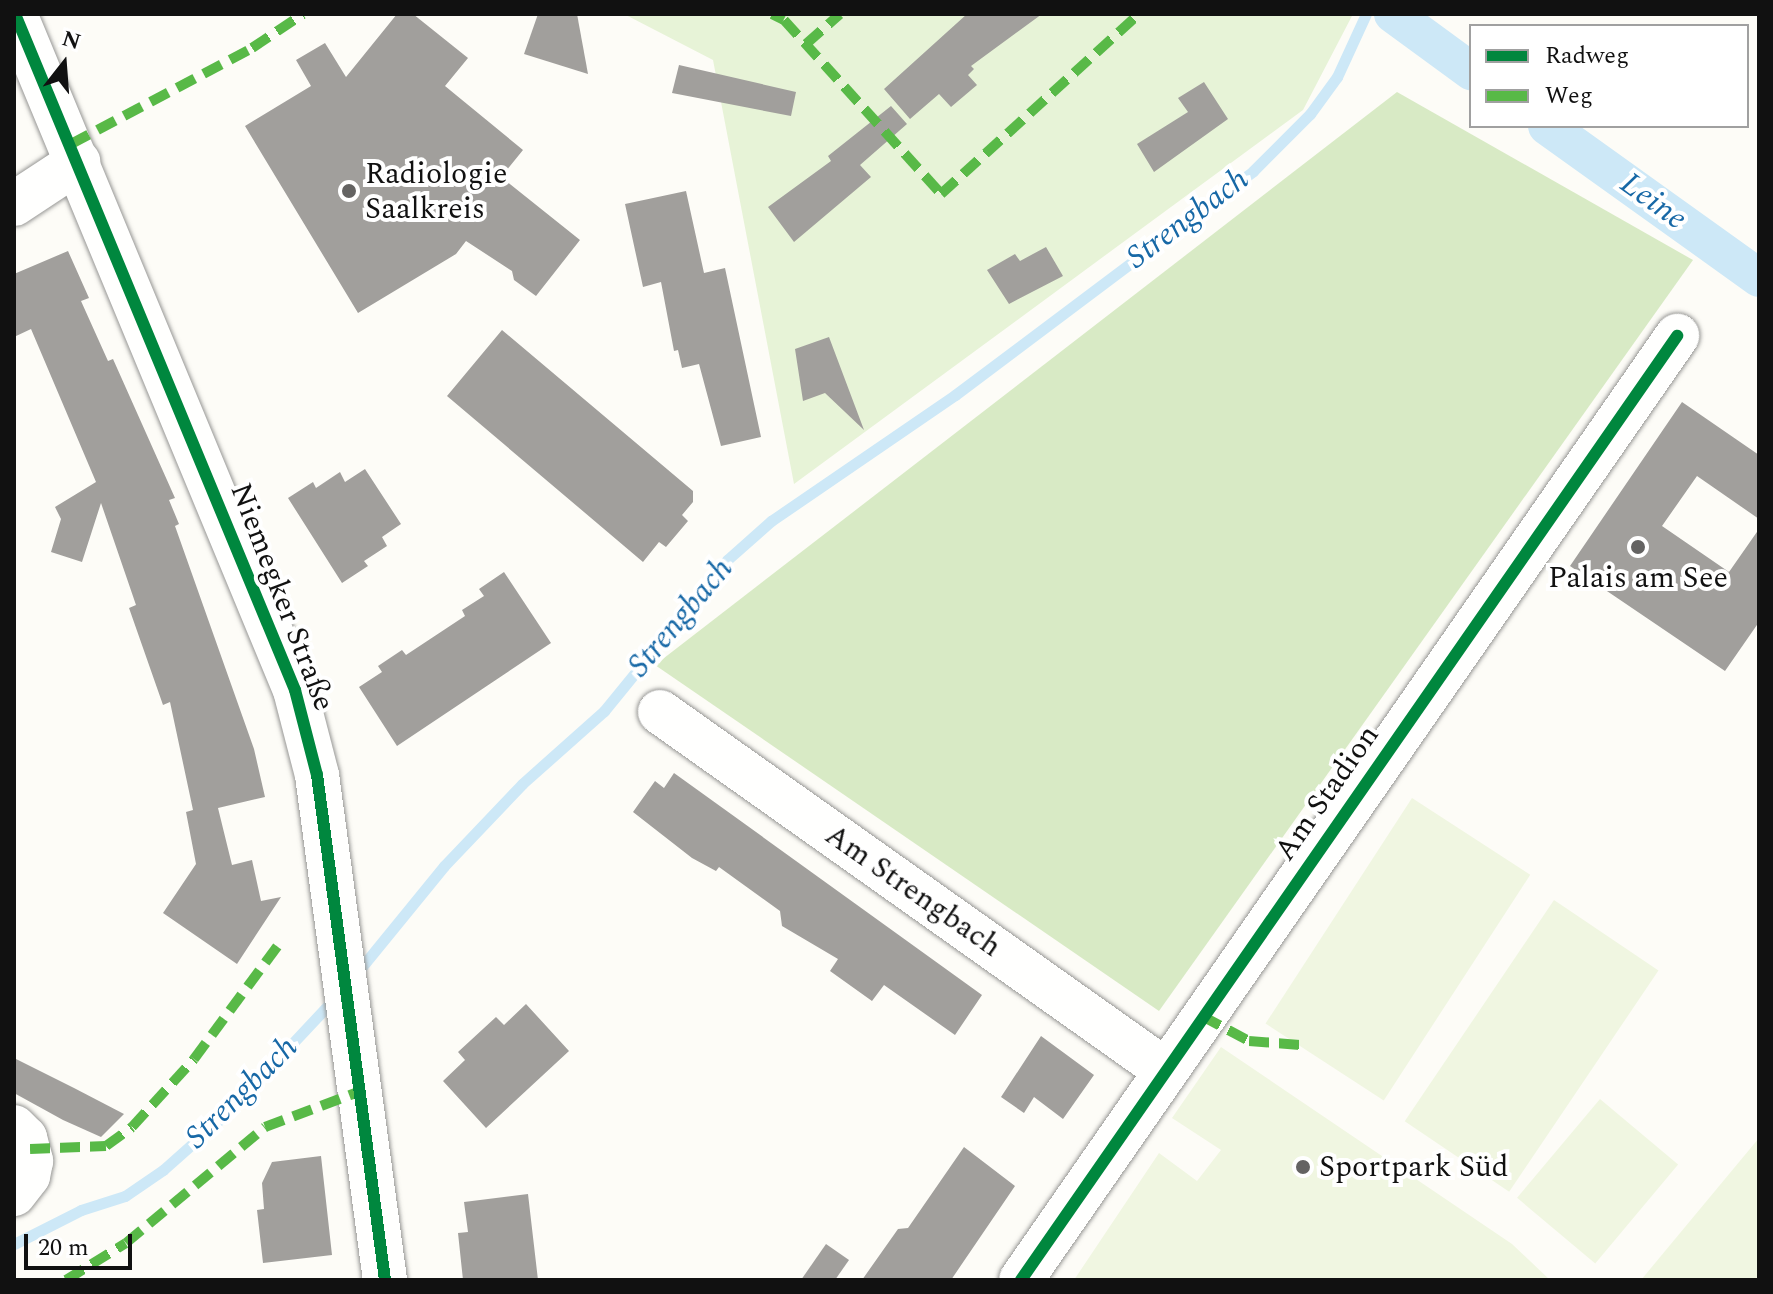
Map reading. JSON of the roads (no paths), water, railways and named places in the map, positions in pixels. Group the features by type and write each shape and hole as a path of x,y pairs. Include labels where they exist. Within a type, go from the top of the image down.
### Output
{"street":[{"name":"Niemegker Straße","path":"15,14 295,690 317,775 385,1280"},
{"path":"14,204 78,162"},
{"name":"Am Stadion","path":"1021,1280 1677,336"},
{"name":"Am Strengbach","path":"660,712 1165,1070"},
{"path":"14,1127 25,1138 31,1161 28,1176 14,1194"}],"waterway":[{"name":"Strengbach","path":"356,974 444,866 522,784 604,711 727,560 771,521 955,395 1253,171 1310,114 1337,77 1366,14"},
{"name":"Leine","path":"1393,14 1469,70"},
{"name":"Leine","path":"1550,128 1759,278"},
{"name":"Strengbach","path":"14,1244 81,1210 125,1196 163,1170 226,1114 334,999"}],"place":[{"name":"Radiologie Saalkreis","path":"349,191"},
{"name":"Palais am See","path":"1638,547"},
{"name":"Sportpark Süd","path":"1303,1167"}]}
